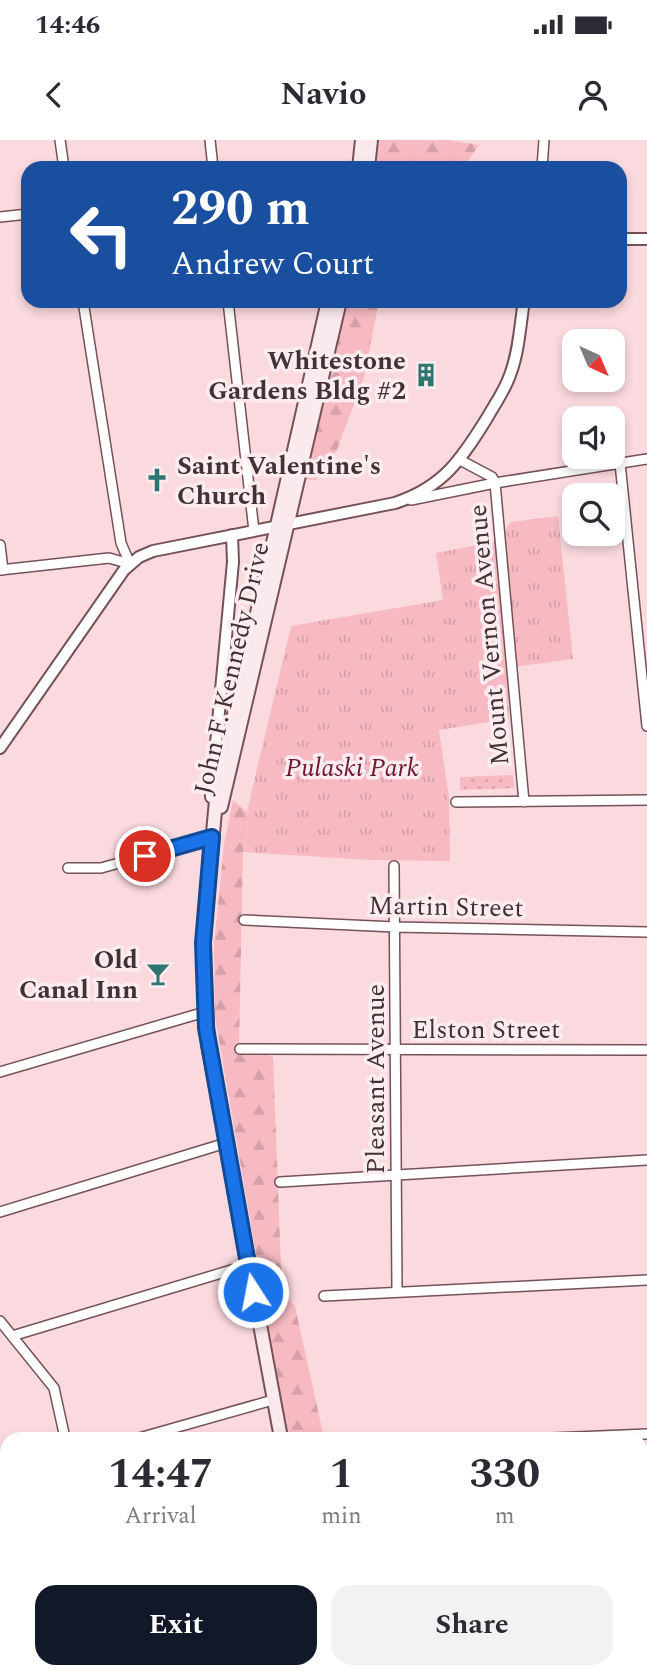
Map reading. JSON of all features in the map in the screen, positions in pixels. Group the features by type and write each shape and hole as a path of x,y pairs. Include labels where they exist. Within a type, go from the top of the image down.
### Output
{"main road":[{"path":"360,161 362,140"},
{"path":"369,161 371,140"},
{"name":"John F. Kennedy Drive","path":"282,525 327,308"},
{"name":"John F. Kennedy Drive","path":"280,1432 208,1044 203,943 217,789 338,308"}],"street":[{"path":"60,140 63,161"},
{"path":"210,140 212,161"},
{"path":"542,161 544,140"},
{"path":"0,218 21,215"},
{"path":"627,239 647,239"},
{"path":"84,308 121,543 130,564"},
{"path":"229,308 254,531"},
{"path":"0,748 130,564 153,551 395,503 428,489 443,478 460,460 510,377 523,308"},
{"path":"625,462 647,459"},
{"path":"460,460 492,477 495,483 582,469"},
{"path":"621,469 647,726"},
{"name":"Mount Vernon Avenue","path":"395,503 495,483 524,802"},
{"path":"68,868 101,868 212,837 212,786 233,562 232,535"},
{"path":"0,545 2,570 108,558 130,564"},
{"path":"456,803 647,800"},
{"name":"Pleasant Avenue","path":"394,866 397,1292"},
{"name":"Martin Street","path":"244,920 395,927 647,932"},
{"path":"0,1072 205,1012"},
{"name":"Elston Street","path":"240,1049 647,1050"},
{"path":"0,1212 226,1143"},
{"path":"280,1182 647,1160"},
{"path":"12,1336 248,1265"},
{"path":"324,1296 647,1280"},
{"path":"0,1321 54,1388 64,1432"},
{"path":"159,1432 273,1400"}],"green space":[{"path":"379,140 448,140 479,145 468,161 375,161"},
{"path":"345,308 378,308 364,377 337,450 316,480 304,479"},
{"name":"Pulaski Park","path":"558,516 573,659 507,668 509,719 439,730 449,798 450,861 370,860 243,852 255,777 291,626 443,600 436,553 497,541 511,522"},
{"path":"513,775 514,788 460,790 460,777"},
{"path":"255,777 243,852 239,1046 273,1057 282,1293 295,1306 323,1432 287,1432 215,1017 214,945 224,844 233,800 247,812"}],"place":[{"name":"Whitestone Gardens Bldg #2","path":"426,375"},
{"name":"Saint Valentine's Church","path":"157,480"},
{"name":"Old Canal Inn","path":"158,974"}],"route":[{"path":"145,856 212,837 203,943 206,1028 253,1292"}]}
